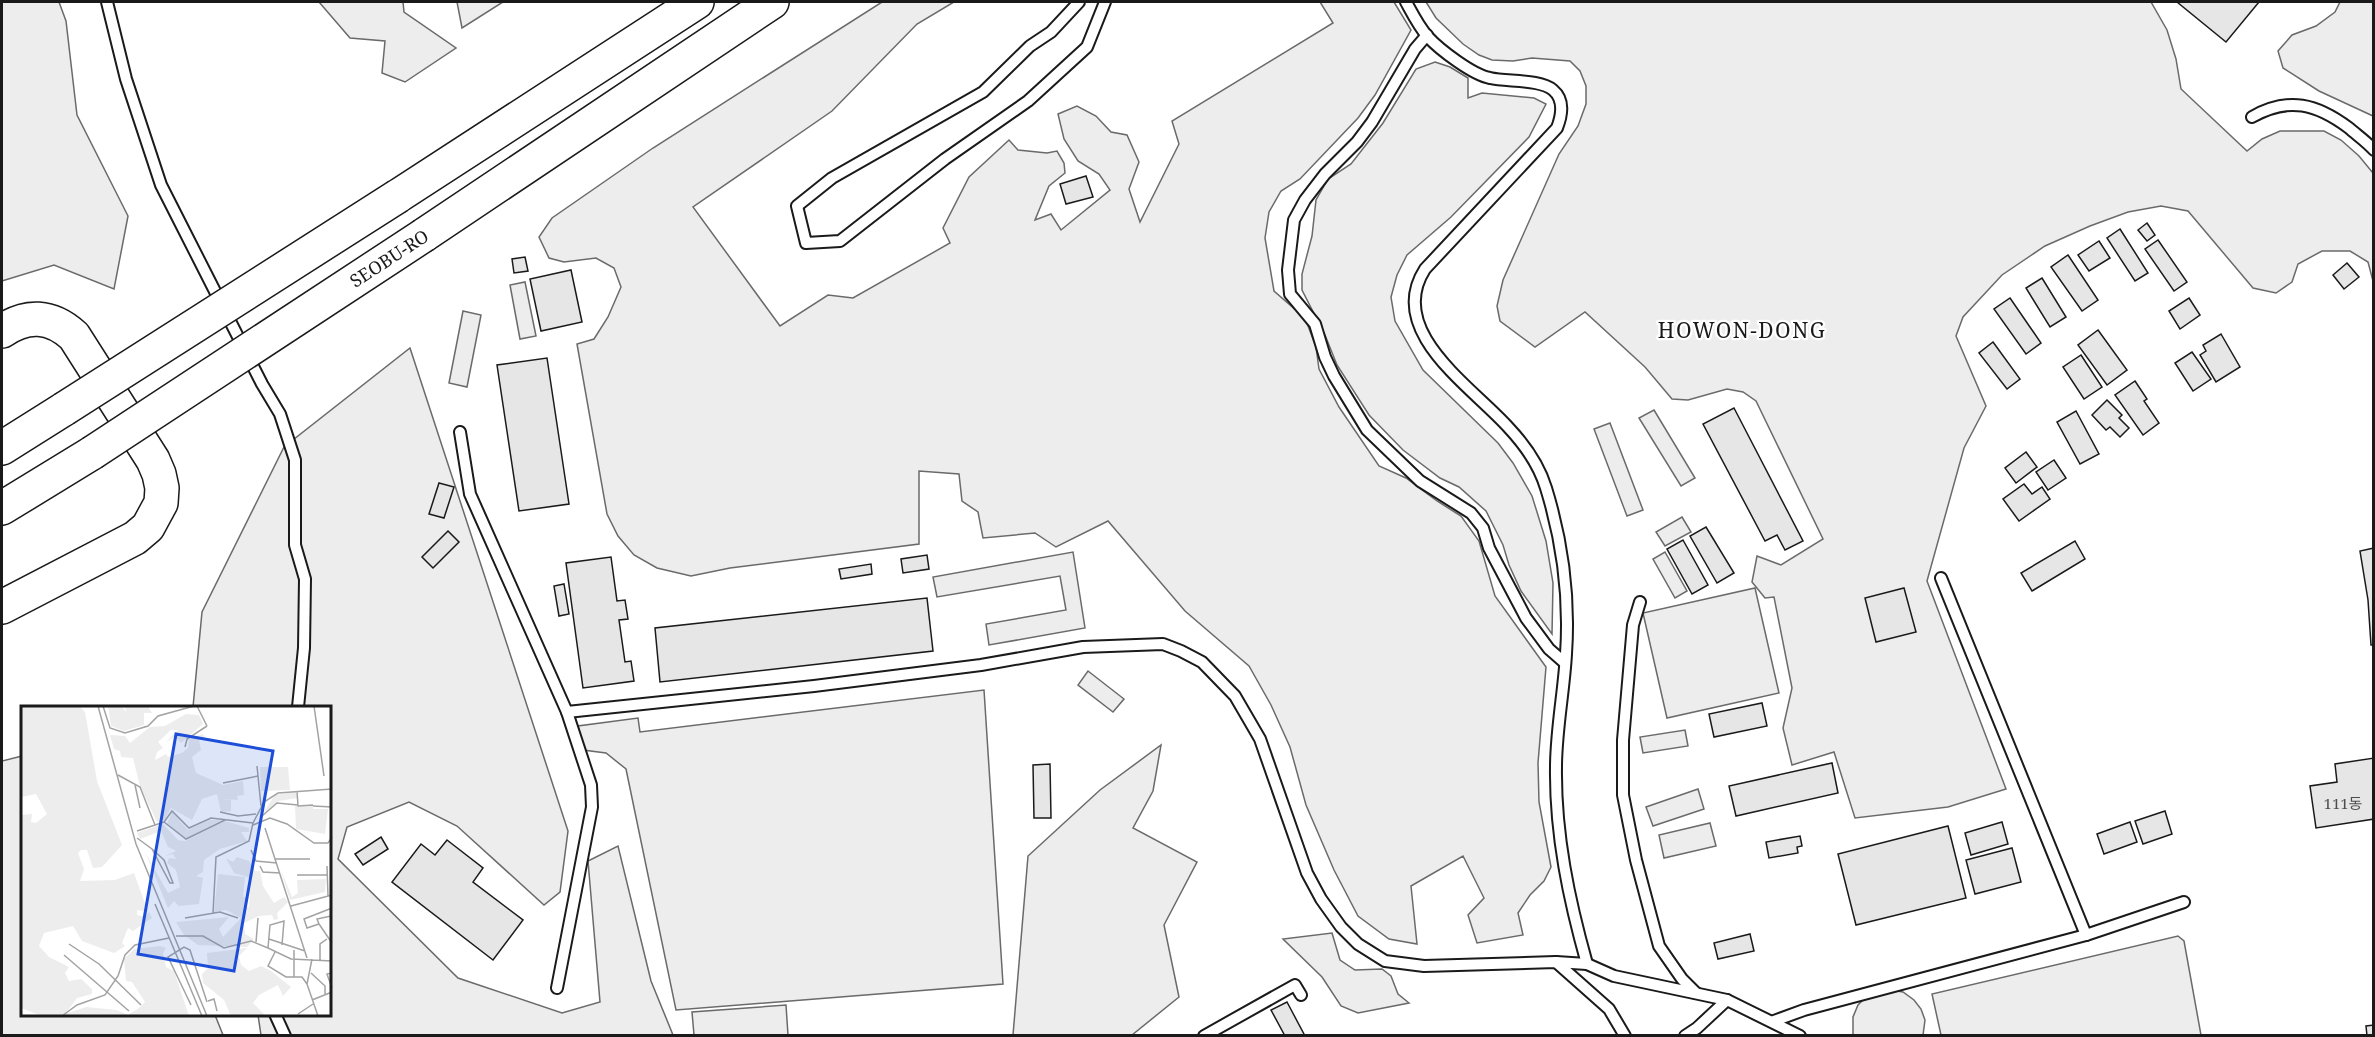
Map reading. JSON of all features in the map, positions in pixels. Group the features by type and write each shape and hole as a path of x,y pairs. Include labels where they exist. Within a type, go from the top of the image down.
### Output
{"highway":[{"path":"2,448 697,2"},
{"name":"SEOBU-RO","path":"2,508 92,453 424,235 771,2"},
{"path":"2,331 24,320 40,318 56,323 74,336 153,460 162,488 161,503 156,517 135,538 2,607"}],"lane":[{"path":"108,2 126,79 161,184 204,272 280,414 295,460 295,545 305,579 304,648 298,706"},
{"path":"1078,2 1051,32 1030,46 983,92 832,178 797,206 806,243 840,241 945,159 1028,101 1087,47 1105,2"},
{"path":"1406,2 1427,36 1471,70 1488,78 1540,84 1552,88 1559,96 1562,116 1557,128 1425,269 1416,282 1414,309 1418,324 1440,360 1508,427 1528,451 1544,480 1555,516 1566,573 1568,609 1556,767 1559,814 1564,870 1571,909 1587,964"},
{"path":"1427,36 1415,49 1372,122 1305,200 1294,220 1288,270 1290,294 1315,324 1330,367 1366,430 1420,481 1471,513 1483,528 1489,548 1526,618 1549,649 1565,663"},
{"path":"2253,117 2266,109 2279,105 2306,105 2333,117 2373,150"},
{"path":"460,432 470,494 567,712 589,778 592,807 557,988"},
{"path":"1941,578 2086,935"},
{"path":"1640,602 1634,625 1623,740 1623,795 1629,828 1659,946 1682,979 1696,993"},
{"path":"567,712 814,686 981,665 1083,647 1163,644 1202,662 1235,696 1260,739 1307,873 1321,899 1341,927 1358,944 1385,961 1424,966 1556,962 1587,964 1614,975 1727,1000 1800,1035"},
{"path":"1774,1021 1803,1010 2086,935 2184,902"},
{"path":"1556,962 1609,1008 1625,1035"},
{"path":"1204,1035 1295,985 1302,995"},
{"path":"1685,1035 1697,1028 1727,1000"},
{"path":"276,1016 285,1035"}],"shaded area":[{"path":"2,2 59,2 66,21 77,115 128,216 114,289 54,265 2,281"},
{"path":"319,2 403,2 404,12 456,48 405,82 382,73 385,41 350,38"},
{"path":"457,2 503,2 462,28"},
{"path":"882,2 954,2 917,24 832,111 693,207 780,326 828,295 853,298 950,243 943,228 969,177 1009,140 1018,150 1047,153 1057,151 1064,163 1065,173 1049,186 1035,220 1051,214 1061,230 1110,190 1099,174 1078,161 1064,139 1058,114 1077,106 1096,116 1111,132 1127,135 1139,162 1129,189 1140,222 1179,144 1172,121 1333,23 1320,2 1394,2 1411,30 1375,95 1358,118 1300,179 1281,191 1269,212 1265,238 1274,291 1305,318 1316,347 1319,369 1339,407 1379,466 1406,478 1461,516 1479,541 1495,596 1546,667 1538,763 1539,802 1551,867 1544,881 1530,895 1518,913 1523,935 1477,943 1468,915 1484,898 1463,856 1411,886 1417,944 1389,939 1358,916 1334,870 1306,805 1290,747 1271,705 1249,666 1185,611 1108,521 1056,547 1035,533 983,538 978,512 962,501 959,474 919,471 919,544 730,568 691,576 657,568 634,555 618,536 607,514 577,344 594,339 608,317 621,287 614,268 596,258 564,262 549,258 539,237 552,218 653,148"},
{"path":"1426,2 2151,2 2167,30 2176,59 2181,89 2247,151 2262,139 2280,131 2324,131 2341,140 2373,173 2373,281 2368,262 2350,251 2322,251 2298,264 2292,282 2276,293 2253,288 2188,211 2161,206 2128,212 2090,226 2045,246 2002,275 1963,317 1956,336 1986,406 1964,448 1927,581 2006,789 1948,807 1855,818 1834,752 1792,765 1783,728 1792,688 1774,597 1765,598 1752,582 1757,556 1781,565 1823,539 1756,401 1743,392 1727,389 1688,400 1672,399 1645,367 1585,312 1535,347 1500,321 1497,306 1503,280 1559,154 1578,126 1586,104 1586,86 1580,71 1570,61 1532,58 1513,61 1492,60 1479,55 1463,44 1436,18"},
{"path":"2340,2 2373,2 2373,116 2319,91 2283,68 2278,51 2292,35 2316,26 2335,12"},
{"path":"1435,62 1450,67 1468,78 1468,98 1482,93 1534,98 1546,104 1529,137 1451,217 1407,255 1397,275 1391,297 1395,321 1423,370 1498,443 1513,463 1532,496 1546,541 1553,583 1552,634 1521,591 1503,545 1486,511 1459,487 1440,478 1403,450 1369,415 1337,365 1325,335 1302,290 1302,274 1312,236 1316,200 1328,179 1351,164 1383,123 1416,69"},
{"path":"525,282 536,336 520,339 510,285"},
{"path":"463,311 481,315 467,387 449,383"},
{"path":"410,348 568,831 560,892 544,905 457,826 409,802 347,827 338,859 458,978 562,1013 600,1002 588,861 618,846 651,981 673,1035 261,1035 258,1016 332,1016 332,706 193,706 202,612 284,447"},
{"path":"1654,410 1695,478 1681,486 1639,418"},
{"path":"1610,423 1643,510 1627,516 1594,429"},
{"path":"1682,517 1691,532 1665,546 1656,532"},
{"path":"1073,552 1085,628 989,645 986,624 1066,610 1060,576 937,597 933,577"},
{"path":"1665,552 1687,591 1675,598 1653,559"},
{"path":"1755,588 1779,693 1667,718 1643,613"},
{"path":"1088,671 1124,699 1113,712 1078,685"},
{"path":"984,690 1003,984 676,1010 626,769 606,753 583,750 578,726 638,718 640,732"},
{"path":"1685,730 1688,746 1643,753 1640,737"},
{"path":"1161,745 1153,791 1133,828 1197,862 1164,925 1179,997 1132,1035 1013,1035 1028,856 1100,790"},
{"path":"21,756 21,1016 215,1016 223,1035 2,1035 2,761"},
{"path":"1698,789 1704,809 1653,826 1646,807"},
{"path":"1710,823 1716,846 1664,858 1659,835"},
{"path":"1332,933 1340,960 1355,970 1382,969 1391,976 1398,994 1409,1003 1358,1013 1341,1006 1322,977 1283,939"},
{"path":"2178,936 2184,941 2201,1035 1941,1035 1932,994"},
{"path":"1891,990 1903,992 1921,1009 1925,1020 1923,1035 1853,1035 1853,1017 1858,1005 1867,996"},
{"path":"786,1005 788,1035 694,1035 692,1012"}],"building":[{"path":"2177,2 2259,2 2226,42"},
{"path":"1086,176 1093,197 1066,204 1060,184"},
{"path":"2147,223 2155,235 2147,241 2138,230"},
{"path":"2120,229 2148,273 2135,281 2107,238"},
{"path":"2158,240 2187,282 2174,291 2145,249"},
{"path":"2099,241 2110,258 2089,271 2078,255"},
{"path":"2068,255 2098,300 2082,311 2051,267"},
{"path":"525,257 528,271 514,273 512,259"},
{"path":"2347,263 2359,277 2344,289 2333,275"},
{"path":"571,270 582,322 541,331 530,279"},
{"path":"2042,278 2066,317 2050,327 2026,288"},
{"path":"2010,298 2041,343 2026,354 1994,309"},
{"path":"2189,298 2200,315 2180,329 2169,311"},
{"path":"2098,330 2127,370 2107,385 2078,345"},
{"path":"2221,334 2240,367 2216,382 2200,355 2206,351 2203,345"},
{"path":"1993,342 2020,379 2007,389 1979,353"},
{"path":"2192,352 2211,379 2193,391 2175,363"},
{"path":"2081,355 2102,387 2084,399 2063,367"},
{"path":"547,358 569,504 519,511 497,365"},
{"path":"2135,381 2147,399 2144,401 2159,423 2143,435 2115,395"},
{"path":"2107,400 2122,415 2119,418 2129,428 2120,437 2110,427 2106,430 2092,415"},
{"path":"1734,408 1803,541 1785,550 1777,535 1765,541 1703,424"},
{"path":"2076,411 2099,454 2080,464 2057,422"},
{"path":"2026,452 2037,467 2016,483 2005,468"},
{"path":"2054,460 2066,478 2048,490 2036,472"},
{"path":"439,483 454,487 444,518 429,514"},
{"path":"2024,484 2032,494 2042,487 2050,499 2019,521 2003,499"},
{"path":"1706,527 1734,573 1717,583 1690,536"},
{"path":"448,531 459,542 433,568 422,557"},
{"path":"1683,540 1708,585 1692,594 1667,549"},
{"path":"2075,541 2085,559 2032,591 2021,573"},
{"path":"2374,548 2374,645 2371,645 2368,600 2360,551"},
{"path":"927,555 929,569 903,573 901,559"},
{"path":"611,557 617,601 625,600 628,619 619,620 625,662 631,661 634,681 583,688 566,563"},
{"path":"871,564 872,574 841,579 839,569"},
{"path":"564,584 569,614 559,616 554,586"},
{"path":"1904,588 1916,632 1876,642 1865,598"},
{"path":"927,598 933,651 660,682 655,628"},
{"path":"1762,703 1767,726 1714,737 1709,714"},
{"path":"2374,758 2374,819 2316,828 2310,786 2337,782 2335,764"},
{"path":"1832,763 1838,793 1736,816 1729,786"},
{"path":"1050,764 1051,818 1034,818 1033,765"},
{"path":"2165,811 2172,834 2143,844 2135,821"},
{"path":"2002,822 2008,844 1971,855 1965,833"},
{"path":"2130,822 2137,842 2104,854 2097,834"},
{"path":"1948,826 1966,898 1856,925 1838,854"},
{"path":"1800,836 1802,846 1797,847 1798,853 1769,858 1766,842"},
{"path":"381,837 388,849 363,865 355,854"},
{"path":"447,840 483,868 473,882 523,920 493,960 392,882 421,844 435,855"},
{"path":"2012,848 2021,882 1975,894 1966,860"},
{"path":"1750,934 1754,951 1718,959 1714,943"},
{"path":"1287,1002 1305,1036 1285,1036 1271,1010"},
{"path":"2374,1025 2374,1036 2367,1036 2366,1026"}],"district":[{"name":"HOWON-DONG","path":"1742,330"}]}
